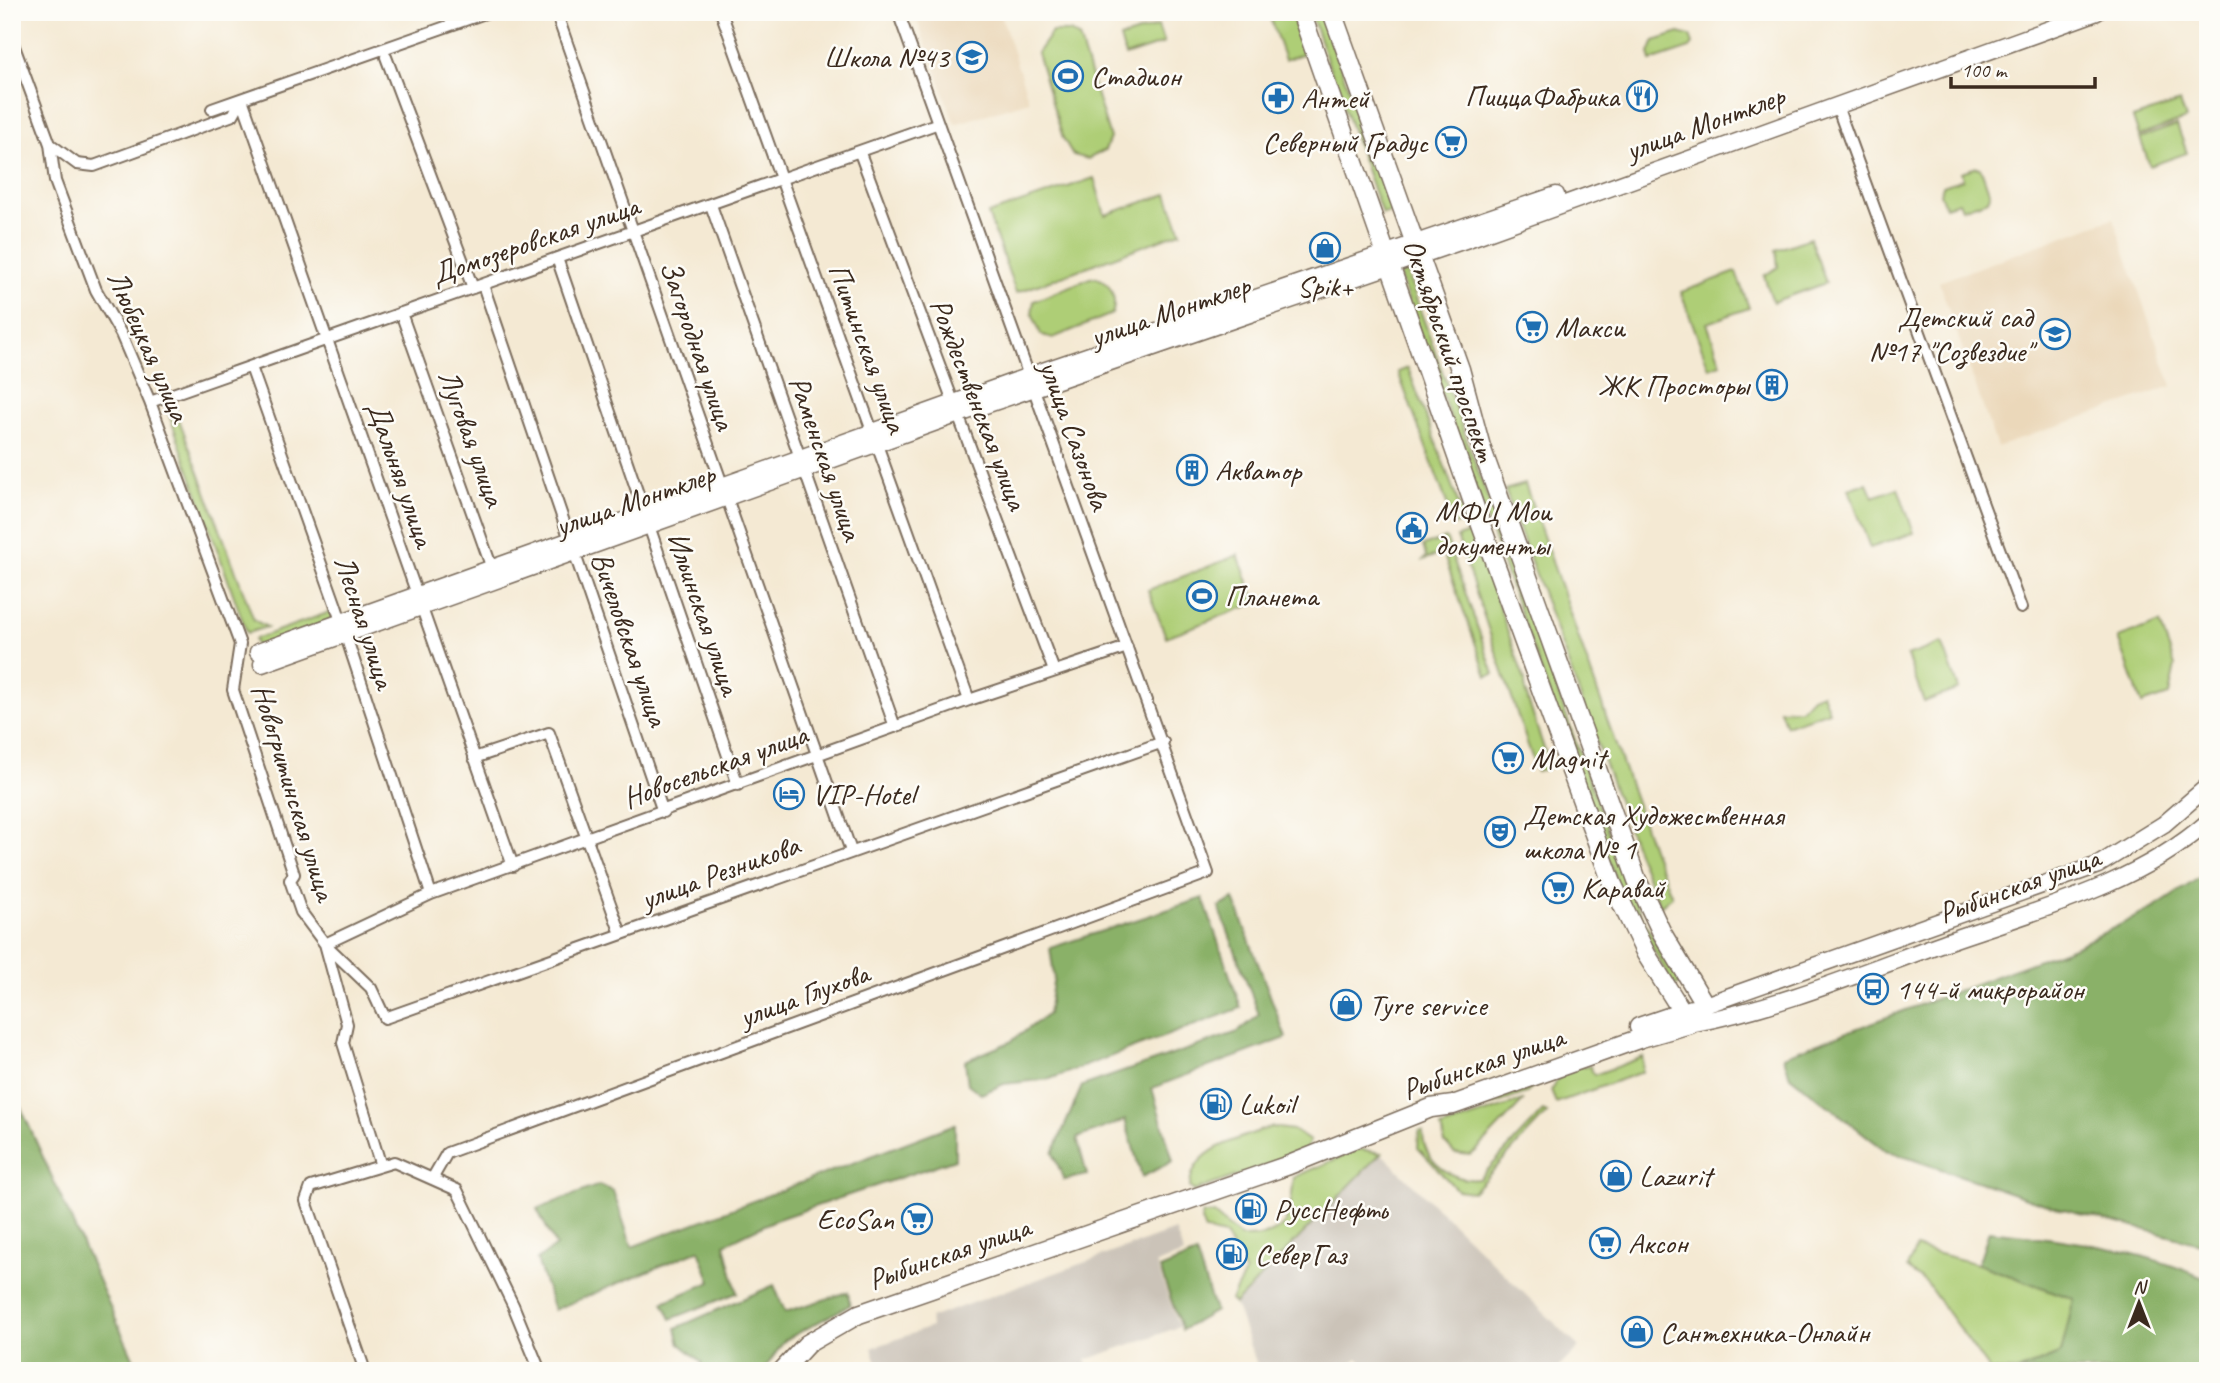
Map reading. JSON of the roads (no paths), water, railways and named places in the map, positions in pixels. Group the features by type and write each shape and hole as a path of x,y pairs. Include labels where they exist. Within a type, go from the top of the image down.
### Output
{"main road":[{"name":"Октябрьский проспект","path":"1301,12 1481,525 1612,883 1635,934 1686,1018"},
{"name":"Октябрьский проспект","path":"1332,12 1460,369 1481,447 1637,880 1705,1005"},
{"path":"1686,1018 1705,1005"},
{"name":"Рыбинская улица","path":"782,1371 807,1344 859,1314 1278,1169 1431,1108 1453,1105 1640,1038 1686,1018"}],"street":[{"path":"212,109 488,12"},
{"name":"Загородная улица","path":"556,12 851,851"},
{"name":"Питинская улица","path":"720,12 969,700"},
{"name":"улица Сазонова","path":"898,12 936,124 1208,873"},
{"name":"улица Монтклер","path":"1417,250 2068,12"},
{"name":"улица Монтклер","path":"260,658 1030,383 1838,106 2098,12"},
{"name":"Любецкая улица","path":"12,41 50,144 55,181 96,290 121,334 149,402 240,644 237,672"},
{"name":"Вичеловская улица","path":"386,57 478,286 573,546 663,812"},
{"path":"50,144 77,164 94,166 233,115 242,99"},
{"name":"Дальняя улица","path":"242,99 329,338 513,866"},
{"path":"1838,106 2021,608"},
{"name":"Домозеровская улица","path":"149,402 936,124"},
{"name":"Рождественская улица","path":"860,153 954,410 1054,671"},
{"name":"Раменская улица","path":"711,205 895,727"},
{"name":"Ильинская улица","path":"557,258 737,785"},
{"name":"Луговая улица","path":"401,313 494,574"},
{"name":"Лесная улица","path":"251,367 343,628 431,894"},
{"path":"240,644 260,658"},
{"name":"Новосельская улица","path":"326,944 431,894 969,700 1127,647"},
{"name":"Новогритинская улица","path":"237,672 233,690 294,874 290,880 301,912 326,944 346,1024 342,1043 380,1163"},
{"path":"474,758 549,733 621,934"},
{"name":"улица Резникова","path":"326,944 371,988 385,1018 851,851 1163,743"},
{"path":"1705,1005 2105,862 2164,824 2208,786"},
{"name":"Рыбинская улица","path":"1686,1018 1771,1005 2110,883 2167,854 2208,822"},
{"name":"улица Глухова","path":"432,1179 447,1153 1208,873"},
{"path":"365,1371 306,1200 311,1187 380,1163 394,1162 457,1191 513,1305 540,1371"}],"place":[{"name":"Школа №43","path":"972,57"},
{"name":"Стадион","path":"1068,76"},
{"name":"ПиццаФабрика","path":"1642,96"},
{"name":"Антей","path":"1278,98"},
{"name":"Северный Градус","path":"1451,142"},
{"name":"Spik+","path":"1325,248"},
{"name":"Макси","path":"1532,327"},
{"name":"Детский сад №17 \"Созвездие\"","path":"2055,334"},
{"name":"ЖК Просторы","path":"1772,385"},
{"name":"Акватор","path":"1192,470"},
{"name":"МФЦ Мои документы","path":"1412,528"},
{"name":"Планета","path":"1202,596"},
{"name":"Magnit","path":"1508,758"},
{"name":"VIP-Hotel","path":"789,794"},
{"name":"Детская Художественная школа № 1","path":"1500,832"},
{"name":"Каравай","path":"1558,888"},
{"name":"144-й микрорайон","path":"1873,989"},
{"name":"Tyre service","path":"1346,1005"},
{"name":"Lukoil","path":"1216,1104"},
{"name":"Lazurit","path":"1616,1176"},
{"name":"РуссНефть","path":"1251,1209"},
{"name":"EcoSan","path":"917,1219"},
{"name":"Аксон","path":"1605,1243"},
{"name":"СеверГаз","path":"1232,1254"},
{"name":"Сантехника-Онлайн","path":"1637,1332"}]}
